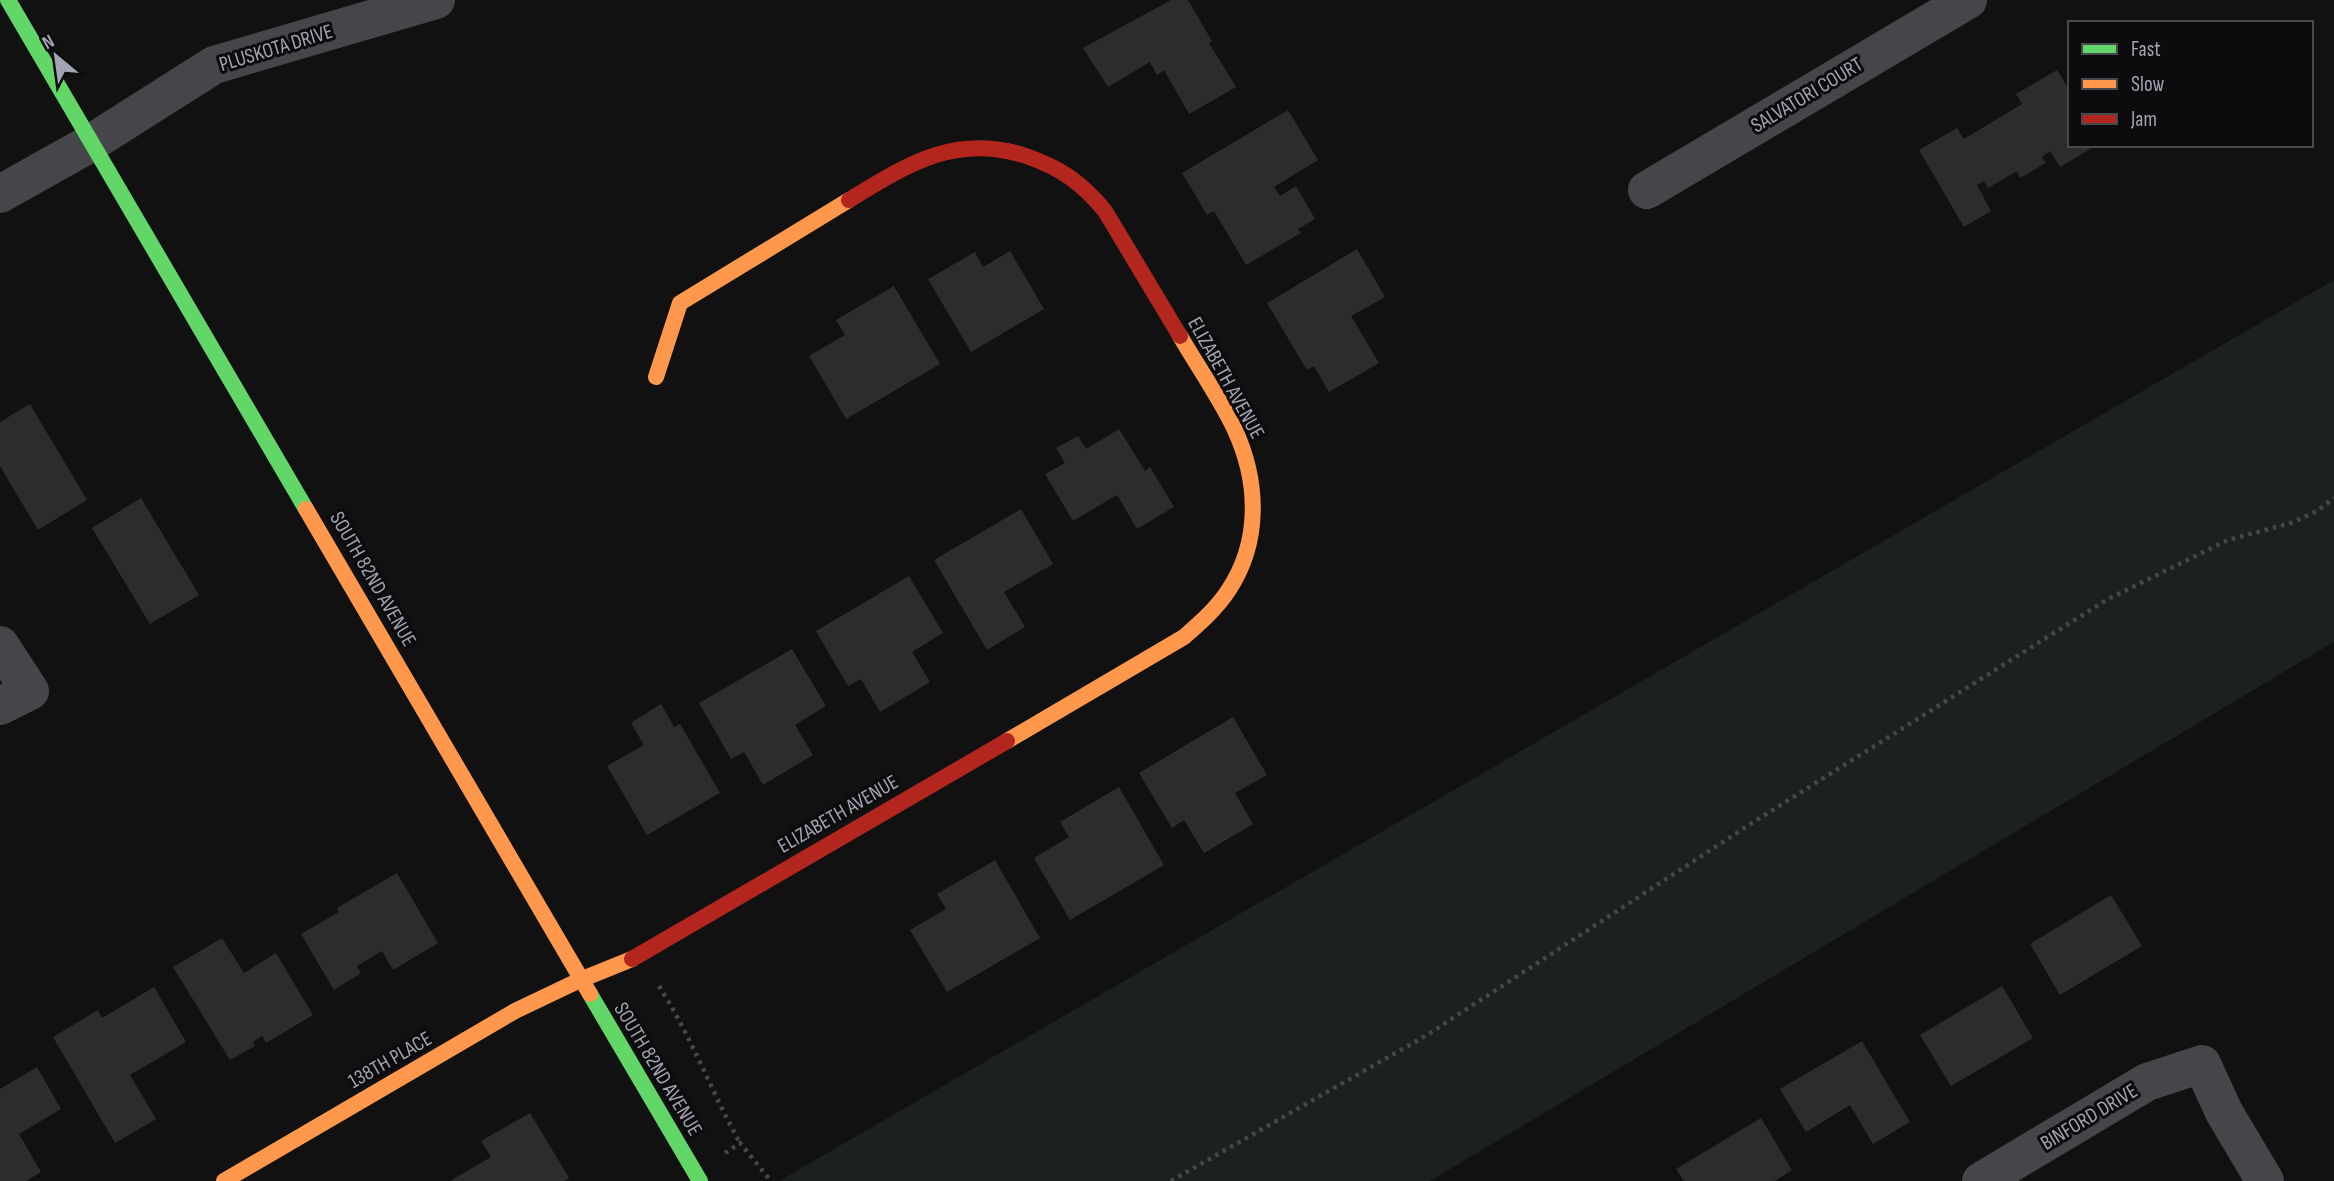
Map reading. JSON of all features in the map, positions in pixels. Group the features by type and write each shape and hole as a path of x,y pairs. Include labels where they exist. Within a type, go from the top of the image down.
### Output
{"street":[{"name":"SOUTH 82ND AVENUE","path":"8,0 700,1181"},
{"name":"PLUSKOTA DRIVE","path":"0,194 92,143 214,65 436,0"},
{"name":"SALVATORI COURT","path":"1647,190 1968,0"},
{"name":"ELIZABETH AVENUE","path":"580,980 639,956 1184,637 1208,618 1226,596 1243,567 1255,517 1248,461 1234,428 1105,211 1088,190 1065,173 1035,159 972,147 931,155 895,172 680,303 656,377"},
{"path":"0,645 15,698"},
{"name":"138TH PLACE","path":"223,1181 515,1011 580,980"},
{"name":"BINFORD DRIVE","path":"1981,1181 2147,1082 2202,1064 2224,1112 2265,1181"}],"path":[{"path":"1171,1181 1427,1035 1752,822 2108,599 2228,540 2291,523 2317,511 2334,498"},
{"path":"639,956 663,992 701,1061 740,1143 771,1181"},
{"path":"721,1159 727,1150 740,1143"}],"shaded area":[{"path":"2334,280 2334,642 1430,1181 779,1181"}],"building":[{"path":"1171,0 1188,0 1212,41 1209,43 1236,87 1189,114 1164,70 1157,75 1150,62 1108,87 1083,48"},
{"path":"2057,70 2068,88 2068,147 2094,147 2060,167 2050,151 2042,157 2046,163 2020,178 2017,171 1988,188 1984,181 1977,185 1991,211 1964,227 1919,150 1957,128 1964,139 2022,104 2016,94"},
{"path":"1288,110 1318,160 1274,187 1280,196 1296,186 1315,219 1298,229 1301,233 1246,265 1214,211 1207,215 1182,173"},
{"path":"1357,249 1385,297 1351,316 1379,363 1329,392 1314,366 1307,370 1267,303"},
{"path":"1010,251 1044,309 971,352 928,279 975,252 983,267"},
{"path":"894,286 940,364 846,419 809,356 845,335 836,320"},
{"path":"30,404 87,500 38,530 0,466 0,422"},
{"path":"1119,429 1145,471 1150,467 1174,507 1137,529 1117,495 1073,521 1045,474 1065,463 1056,448 1078,436 1086,449"},
{"path":"141,498 199,595 150,624 92,528"},
{"path":"1021,509 1053,564 1004,592 1025,627 987,650 934,560"},
{"path":"909,576 943,633 912,652 930,682 880,712 861,679 848,686 816,631"},
{"path":"792,649 826,706 795,725 813,755 763,785 744,752 731,759 699,703"},
{"path":"661,704 674,727 680,724 720,793 647,835 607,766 644,745 631,723"},
{"path":"1233,717 1267,775 1235,793 1253,824 1204,853 1184,820 1172,828 1139,773"},
{"path":"1119,787 1164,865 1070,920 1034,858 1069,837 1060,822"},
{"path":"995,860 1040,938 947,992 910,930 946,909 937,894"},
{"path":"397,873 438,943 393,970 382,951 357,966 361,973 334,990 301,934 339,912 337,908"},
{"path":"2111,895 2142,946 2060,995 2030,944"},
{"path":"222,938 244,973 276,953 313,1015 266,1043 262,1036 253,1042 255,1046 230,1060 173,967"},
{"path":"2002,986 2033,1038 1951,1086 1920,1035"},
{"path":"154,987 186,1042 130,1075 156,1119 115,1143 53,1037 98,1010 102,1018"},
{"path":"1862,1041 1910,1122 1873,1144 1850,1105 1806,1132 1780,1089"},
{"path":"37,1067 61,1109 19,1134 41,1172 26,1181 0,1181 0,1089"},
{"path":"530,1113 569,1178 564,1181 450,1181 491,1157 481,1141"},
{"path":"1761,1118 1792,1170 1775,1181 1684,1181 1676,1169"}],"traffic: fast":[{"path":"8,0 306,509"},
{"path":"590,994 700,1181"}],"traffic: slow":[{"path":"656,377 680,303 849,200"},
{"path":"1007,741 1184,637 1218,604 1239,572 1251,532 1253,511 1248,469 1228,416 1180,336"},
{"path":"306,509 590,994"},
{"path":"224,1181 515,1011 632,959"}],"traffic: jam":[{"path":"849,200 912,164 955,150 1001,150 1026,156 1060,171 1088,192 1105,211 1180,336"},
{"path":"632,959 1007,741"}]}
